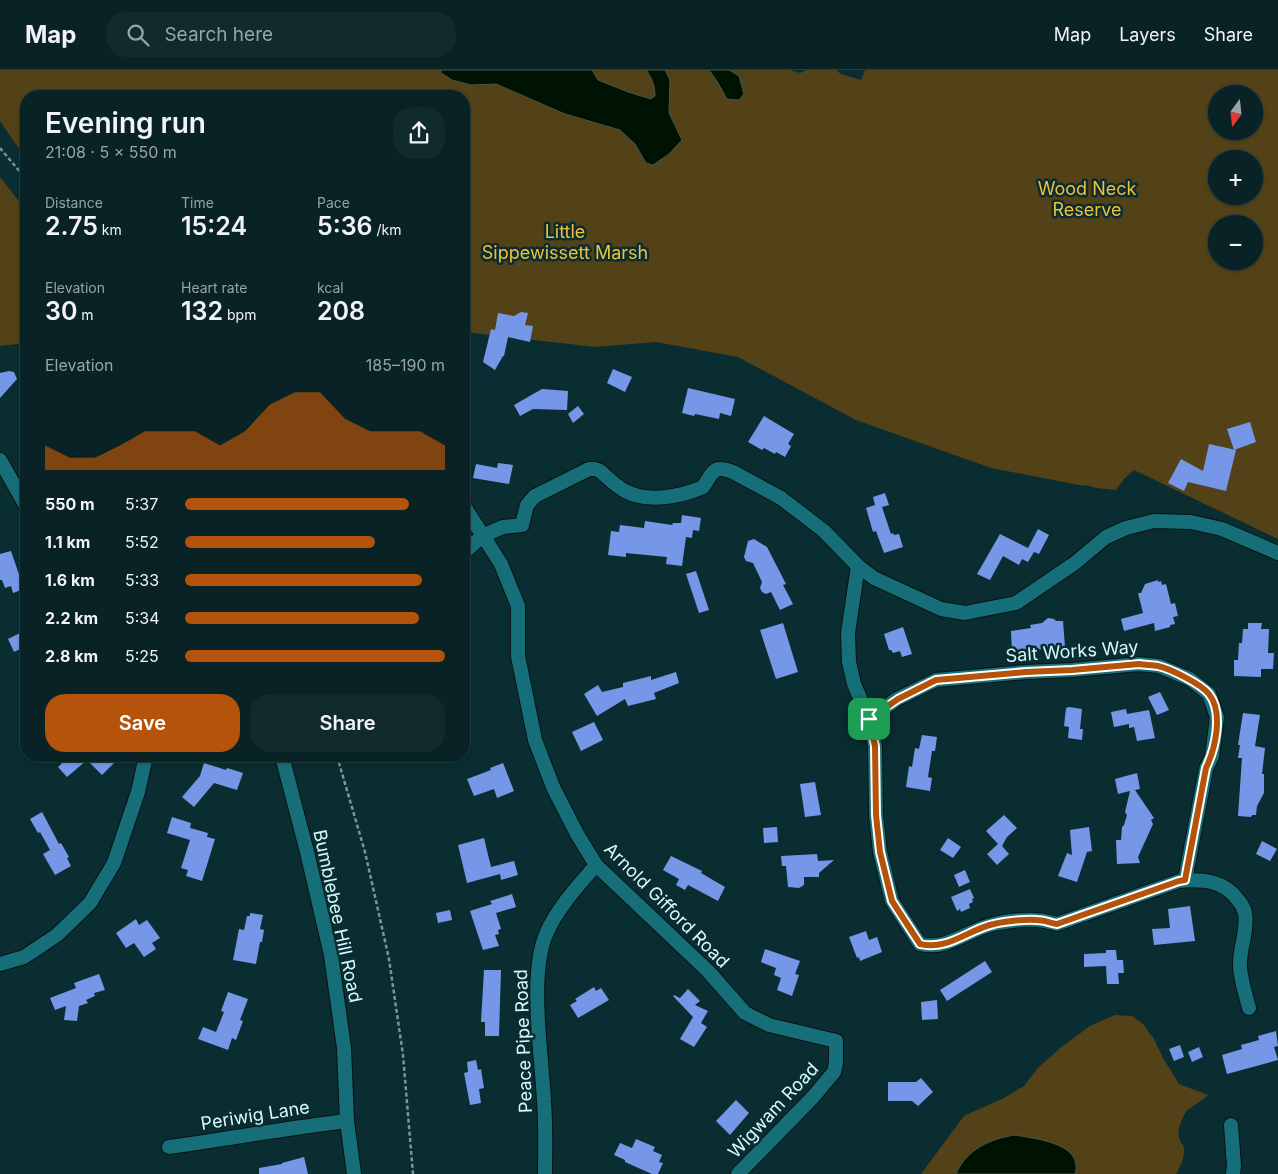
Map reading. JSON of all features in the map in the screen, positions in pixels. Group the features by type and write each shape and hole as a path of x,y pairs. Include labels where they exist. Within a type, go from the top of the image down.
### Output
{"street":[{"path":"0,460 20,495"},
{"path":"470,547 482,536 502,526 522,526 527,505 535,496 587,470 596,469 627,492 656,498 703,487 709,475 716,470 726,469 781,498 824,530 858,566 874,578 941,609 965,613 1016,603 1075,562 1106,537 1126,528 1154,521 1192,522 1222,529 1278,553"},
{"name":"Arnold Gifford Road","path":"470,516 501,564 518,606 518,656 535,740 557,795 576,834 596,864 708,971 745,1013 769,1025 836,1041"},
{"path":"858,566 848,633 849,662 854,684 869,719 875,746 876,815 883,866 892,901 920,944 937,945 960,938 993,924 1037,920 1057,924 1179,881 1198,879 1223,885 1233,893 1245,912 1245,934 1239,964 1249,1008"},
{"name":"Salt Works Way","path":"869,719 898,699 936,680 1139,664 1159,666 1190,679 1209,694 1217,717 1212,756 1206,768 1185,880"},
{"path":"0,964 24,957 57,935 90,903 114,863 138,792 145,762"},
{"name":"Bumblebee Hill Road","path":"284,762 331,955 344,1048 347,1121 354,1174"},
{"name":"Peace Pipe Road","path":"545,1174 545,1104 537,994 540,951 552,923 568,899 596,864"},
{"name":"Wigwam Road","path":"738,1174 813,1097 834,1072 836,1041"},
{"name":"Periwig Lane","path":"168,1147 294,1127 347,1121"},
{"path":"1231,1125 1233,1174"}],"path":[{"path":"0,148 20,172"},
{"path":"339,762 364,852 389,958 403,1055 413,1174"}],"green space":[{"path":"0,70 646,70 648,73 668,77 665,70 708,70 718,81 727,99 739,100 739,76 729,70 790,70 800,73 807,70 836,70 841,74 861,80 865,70 1278,70 1278,539 1134,470 1116,490 1084,486 991,468 856,420 738,357 656,342 595,347 470,333 470,90 20,90 20,150 0,121"},
{"path":"0,177 20,202 20,344 0,346"},
{"path":"1115,1015 1132,1016 1143,1024 1154,1039 1179,1084 1208,1095 1184,1115 1179,1128 1179,1139 1184,1147 1184,1151 1182,1162 1176,1174 1075,1174 1077,1166 958,1171 956,1174 921,1174 964,1116 1004,1098 1024,1086 1037,1069 1060,1048 1090,1026"}],"shaded area":[{"path":"441,70 592,70 598,80 651,99 655,96 654,89 646,70 665,70 670,80 669,113 682,140 669,154 653,165 646,163 635,144 620,130 565,114 496,84 471,85 452,80 441,73"},
{"path":"709,70 729,70 739,76 744,94 739,100 727,99"},
{"path":"1015,1135 1046,1141 1066,1149 1072,1155 1076,1164 1075,1174 956,1174 966,1158 980,1147 997,1139"}],"building":[{"path":"521,312 528,313 525,325 533,326 530,342 508,337 504,356 495,370 483,362 491,329 495,330 498,313 514,316"},
{"path":"613,369 632,377 625,392 607,383"},
{"path":"14,372 17,379 0,398 0,373"},
{"path":"688,388 735,399 731,416 720,413 719,419 682,413"},
{"path":"542,389 568,391 567,410 533,409 520,416 514,405"},
{"path":"578,406 584,414 573,423 568,414"},
{"path":"764,416 794,434 788,444 791,446 785,457 764,448 762,450 748,442"},
{"path":"1250,422 1256,442 1234,450 1227,429"},
{"path":"1209,444 1236,450 1226,491 1188,482 1184,491 1168,483 1181,459 1203,471"},
{"path":"498,463 513,465 509,484 473,478 476,464 497,468"},
{"path":"885,493 889,505 882,507 891,534 899,534 903,547 884,553 876,531 873,532 866,508 875,505 873,497"},
{"path":"682,515 701,518 699,531 693,530 692,538 686,537 682,566 666,564 667,557 626,553 626,557 608,555 611,531 619,532 620,525 644,528 645,521 672,525 673,523 681,523"},
{"path":"1038,529 1049,535 1039,554 1034,552 1028,562 1022,559 1019,565 1003,556 990,580 977,574 1000,534 1028,548"},
{"path":"754,539 767,547 786,584 783,585 793,604 780,610 771,592 766,594 762,592 760,588 762,582 753,563 746,561 744,557 748,541"},
{"path":"11,551 20,577 20,590 13,593 11,586 5,588 2,580 0,580 0,554"},
{"path":"696,571 709,610 699,613 686,574"},
{"path":"1158,580 1158,582 1161,581 1162,585 1166,584 1171,604 1175,603 1178,616 1173,617 1175,624 1155,631 1154,623 1124,631 1121,619 1143,613 1138,593 1141,593 1145,584"},
{"path":"1048,618 1063,621 1065,647 1012,652 1011,631 1031,628 1030,625 1042,623"},
{"path":"783,623 798,672 776,679 760,630"},
{"path":"1248,623 1262,623 1261,629 1269,629 1268,653 1274,653 1273,669 1261,669 1261,677 1234,676 1234,660 1238,660 1239,643 1242,643 1243,629 1248,629"},
{"path":"903,627 912,654 902,657 900,651 893,653 889,650 884,634"},
{"path":"20,633 20,649 14,652 8,639"},
{"path":"676,672 679,683 654,693 656,699 628,706 625,699 597,716 584,694 598,685 602,692 623,687 623,683 651,676 651,680"},
{"path":"1160,692 1169,710 1157,715 1148,697"},
{"path":"1066,708 1082,709 1080,729 1083,729 1082,740 1068,738 1069,727 1064,726"},
{"path":"1126,709 1127,714 1149,710 1155,738 1137,741 1134,727 1129,728 1129,724 1114,727 1111,712"},
{"path":"1243,713 1260,715 1255,746 1265,748 1262,774 1264,774 1264,793 1257,806 1256,815 1251,817 1238,816 1242,758 1238,758 1240,745 1238,745"},
{"path":"594,722 603,740 581,751 572,732"},
{"path":"922,735 937,737 935,751 932,751 928,777 932,778 930,791 906,787 909,766 912,767 915,748 919,749"},
{"path":"63,762 85,762 67,777 58,767"},
{"path":"89,762 115,762 102,775"},
{"path":"204,763 243,773 237,790 214,783 194,807 182,797 200,776"},
{"path":"503,763 514,791 497,798 494,789 474,796 467,779 491,770 490,768"},
{"path":"1137,773 1140,789 1135,790 1154,818 1151,820 1153,824 1138,857 1140,863 1117,864 1116,840 1121,840 1130,791 1118,794 1115,779"},
{"path":"815,782 821,815 805,817 800,784"},
{"path":"42,812 59,844 61,843 69,857 67,858 71,866 55,875 43,854 50,850 30,819"},
{"path":"1004,815 1017,828 1007,837 1002,846 1009,854 997,865 987,854 998,844 986,831"},
{"path":"172,817 191,823 190,828 208,833 207,837 215,839 202,881 186,876 188,870 181,868 190,840 167,833"},
{"path":"777,827 778,842 764,843 763,828"},
{"path":"1089,827 1092,851 1087,852 1077,882 1058,876 1067,853 1072,855 1070,830"},
{"path":"484,838 491,867 514,861 518,875 501,880 500,874 467,883 458,845"},
{"path":"948,838 961,847 953,858 940,850"},
{"path":"1262,841 1277,849 1270,861 1256,854"},
{"path":"817,854 818,861 834,860 819,873 819,877 804,877 804,885 799,888 788,887 786,866 782,866 781,856"},
{"path":"671,856 702,871 701,873 725,887 718,901 688,885 685,890 676,885 679,879 663,870"},
{"path":"965,870 970,882 959,887 954,875"},
{"path":"970,889 974,898 972,899 973,902 969,904 970,908 961,912 960,909 957,911 951,897"},
{"path":"512,894 516,907 496,913 501,929 498,930 499,934 495,935 499,946 483,950 470,911 492,904 490,901"},
{"path":"1190,906 1195,941 1154,945 1152,929 1170,928 1168,909"},
{"path":"450,910 452,920 438,923 436,913"},
{"path":"250,913 263,915 260,929 264,930 256,964 233,960 239,929 244,930 247,916 250,916"},
{"path":"136,919 139,925 147,920 160,938 152,943 156,949 144,957 134,943 126,948 116,933"},
{"path":"866,931 869,940 877,937 882,952 860,961 849,937"},
{"path":"765,949 800,961 795,974 799,975 792,996 777,990 781,978 774,975 776,968 761,962"},
{"path":"1106,950 1116,950 1117,960 1123,960 1124,973 1118,973 1119,984 1107,984 1106,966 1084,967 1084,954 1106,953"},
{"path":"985,961 992,972 947,1001 940,990"},
{"path":"484,970 501,970 499,1036 485,1036 485,1022 481,1022"},
{"path":"99,974 105,990 94,993 95,996 86,1000 88,1003 79,1006 77,1021 64,1020 66,1006 55,1010 50,998 76,988 74,983"},
{"path":"594,987 596,991 601,988 609,1000 578,1018 570,1005 577,1001 575,999"},
{"path":"688,989 700,1001 695,1005 708,1011 701,1023 707,1027 694,1047 680,1039 693,1017 673,996 680,998"},
{"path":"228,992 248,999 240,1020 243,1021 236,1040 232,1038 228,1050 198,1039 203,1027 216,1032 224,1012 221,1011"},
{"path":"937,1000 938,1019 922,1020 921,1002"},
{"path":"1276,1031 1278,1046 1274,1047 1278,1060 1227,1074 1222,1055 1242,1049 1241,1045 1259,1040 1258,1036"},
{"path":"1180,1045 1184,1057 1174,1061 1169,1049"},
{"path":"1199,1047 1203,1057 1192,1062 1188,1052"},
{"path":"476,1060 478,1070 481,1069 484,1088 479,1089 481,1103 470,1105 464,1073 468,1072 467,1062"},
{"path":"921,1078 933,1092 918,1106 912,1101 888,1101 888,1082 916,1082"},
{"path":"736,1100 749,1113 730,1135 716,1121"},
{"path":"636,1139 655,1147 653,1151 662,1155 659,1162 663,1163 658,1174 652,1174 614,1155 620,1143 632,1148"},
{"path":"304,1157 308,1174 259,1174 259,1168 282,1164"}],"route":[{"path":"1139,664 1159,666 1190,679 1209,694 1217,717 1217,731 1212,756 1206,768 1185,880 1057,924 1037,920 993,924 960,938 937,945 920,944 892,901 880,852 876,815 875,746 869,719 898,699 936,680 1139,664"}],"park label":[{"name":"Wood Neck Reserve","path":"1087,198"},
{"name":"Little Sippewissett Marsh","path":"565,241"}]}
